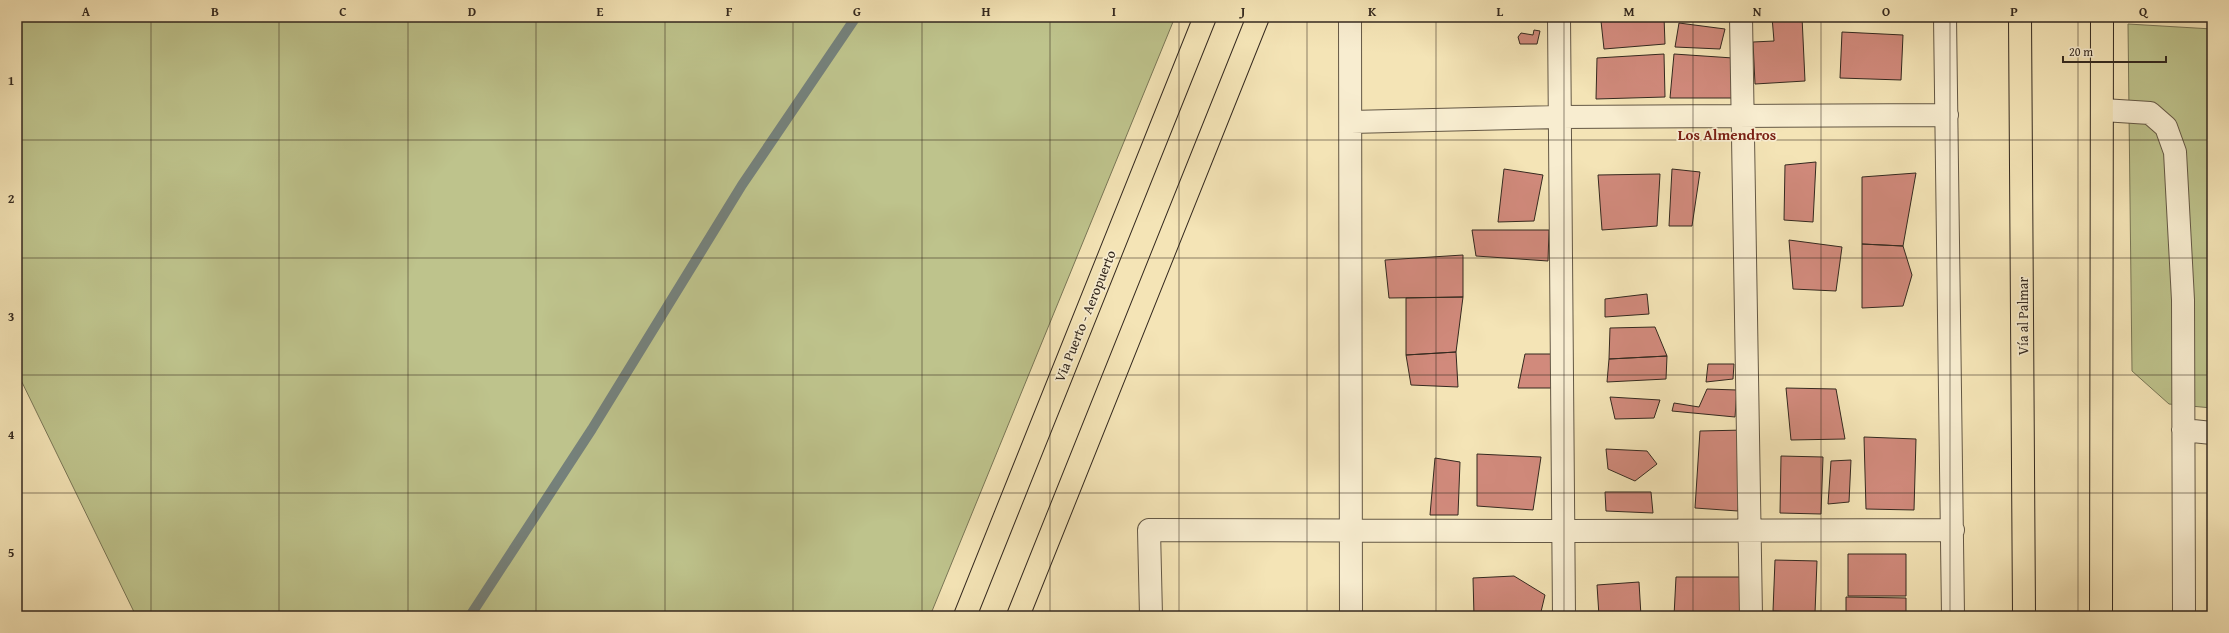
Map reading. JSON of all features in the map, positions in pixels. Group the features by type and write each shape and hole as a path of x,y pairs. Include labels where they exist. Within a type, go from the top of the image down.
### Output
{"main road":[{"name":"Via Puerto - Aeropuerto","path":"965,616 1205,17"},
{"path":"1018,616 1258,17"},
{"name":"Vía al Palmar","path":"2020,17 2024,616"},
{"path":"2101,616 2102,17"}],"street":[{"path":"1559,17 1565,531 1564,616"},
{"path":"1742,17 1742,117 1751,530 1751,616"},
{"path":"1945,17 1953,616"},
{"path":"1350,18 1351,616"},
{"path":"2103,110 2150,113 2166,127 2175,152 2183,300 2184,616"},
{"path":"1351,122 1560,117 1947,116"},
{"path":"2183,430 2212,433"},
{"path":"1151,616 1149,530 1953,530"}],"green space":[{"path":"17,17 1175,17 930,616 136,616 17,372"},
{"path":"2128,24 2212,29 2212,408 2169,404 2132,371"}],"building":[{"path":"1664,17 1665,44 1604,49 1601,21"},
{"path":"1772,17 1802,17 1805,81 1755,84 1753,42 1774,41"},
{"path":"1679,23 1725,29 1720,49 1675,47"},
{"path":"1534,30 1540,31 1537,44 1520,44 1518,37 1521,33 1533,35"},
{"path":"1842,32 1903,35 1901,80 1840,78"},
{"path":"1664,54 1665,97 1596,99 1597,58"},
{"path":"1674,54 1733,58 1732,98 1670,98"},
{"path":"1816,162 1813,222 1784,220 1785,165"},
{"path":"1504,169 1543,175 1534,221 1498,222"},
{"path":"1672,169 1700,172 1692,226 1669,226"},
{"path":"1916,173 1903,246 1862,244 1862,177"},
{"path":"1660,174 1657,226 1602,230 1598,175"},
{"path":"1472,230 1549,230 1548,261 1476,256"},
{"path":"1789,240 1842,247 1836,291 1793,289"},
{"path":"1862,244 1903,246 1912,275 1903,306 1862,308"},
{"path":"1463,255 1463,297 1389,298 1385,260"},
{"path":"1647,294 1649,314 1605,317 1605,299"},
{"path":"1463,297 1456,352 1406,355 1406,298"},
{"path":"1655,327 1667,356 1609,359 1610,328"},
{"path":"1456,352 1458,387 1411,385 1406,355"},
{"path":"1525,354 1556,354 1555,370 1551,388 1518,388"},
{"path":"1667,356 1666,379 1607,382 1609,359"},
{"path":"1708,364 1734,364 1733,379 1706,382"},
{"path":"1786,388 1836,389 1845,439 1791,440"},
{"path":"1707,389 1737,390 1735,417 1672,411 1674,403 1699,407"},
{"path":"1610,397 1660,400 1654,418 1615,419"},
{"path":"1745,430 1738,511 1695,508 1700,431"},
{"path":"1864,437 1916,439 1914,510 1866,509"},
{"path":"1606,449 1647,451 1657,464 1635,481 1608,469"},
{"path":"1477,454 1541,457 1533,510 1477,506"},
{"path":"1781,456 1823,457 1821,514 1780,513"},
{"path":"1435,458 1460,462 1458,515 1430,515"},
{"path":"1851,460 1849,502 1828,504 1831,461"},
{"path":"1605,492 1651,492 1653,513 1606,511"},
{"path":"1848,554 1906,554 1906,596 1848,596"},
{"path":"1775,560 1817,561 1815,613 1773,611"},
{"path":"1514,576 1545,595 1540,616 1474,616 1473,578"},
{"path":"1676,577 1744,577 1745,616 1674,616"},
{"path":"1639,582 1641,616 1599,616 1597,585"},
{"path":"1846,597 1906,598 1906,616 1846,616"}],"waterway":[{"path":"470,616 592,429 742,185 856,17"}],"district":[{"name":"Los Almendros","path":"1727,135"}]}
